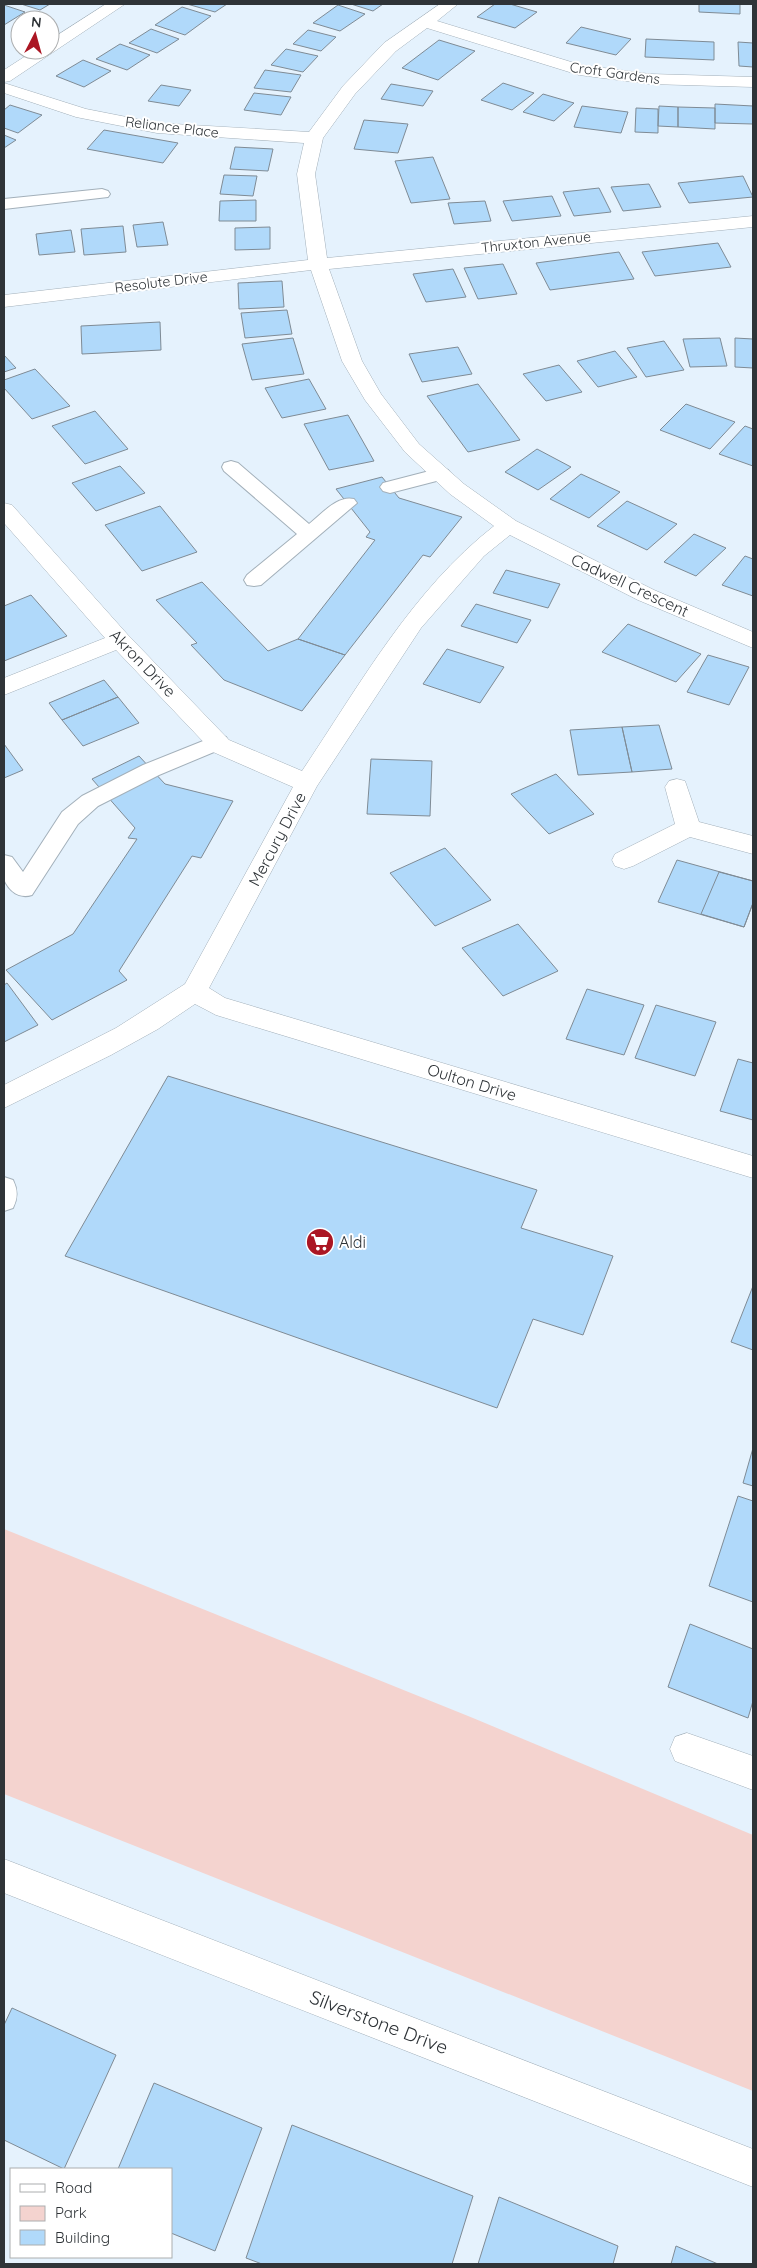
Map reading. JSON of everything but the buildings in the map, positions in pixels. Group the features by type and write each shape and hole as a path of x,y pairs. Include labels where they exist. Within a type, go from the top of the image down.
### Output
{"street":[{"path":"89,4 112,7"},
{"path":"314,138 350,90 390,47 450,4"},
{"path":"60,41 112,7"},
{"name":"Croft Gardens","path":"424,22 579,70 650,79 753,82"},
{"path":"4,77 30,60"},
{"name":"Reliance Place","path":"4,88 82,113 157,128 314,138"},
{"name":"Cadwell Crescent","path":"314,138 306,174 318,264 352,361 372,396 412,448 441,474 508,526 646,594 753,641"},
{"name":"Thruxton Avenue","path":"318,264 753,221"},
{"name":"Resolute Drive","path":"4,301 318,264"},
{"name":"Akron Drive","path":"4,510 120,640 221,746 308,783"},
{"name":"Mercury Drive","path":"4,1097 114,1042 174,1007 194,991 308,783 413,623 476,551 508,526"},
{"path":"4,687 120,640"},
{"path":"677,787 688,828"},
{"path":"624,860 688,828 753,845"},
{"name":"Oulton Drive","path":"194,991 216,1005 753,1167"},
{"path":"687,1749 753,1773"},
{"name":"Silverstone Drive","path":"4,1876 753,2168"}],"lane":[{"path":"4,204 102,194"},
{"path":"230,467 309,534"},
{"path":"390,487 441,474"},
{"path":"254,580 347,503"},
{"path":"4,863 24,889 70,818 90,801 151,770 218,742"},
{"path":"4,1186 4,1201"}],"green space":[{"path":"4,1529 473,1718 753,1835 753,2091 4,1794"}],"place":[{"name":"Aldi","path":"320,1242"}]}
